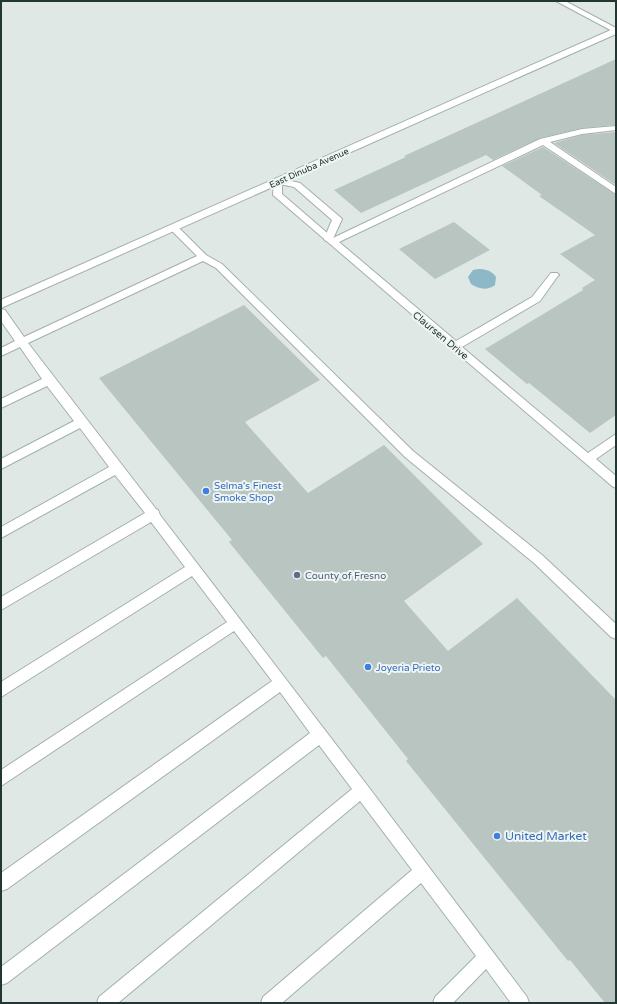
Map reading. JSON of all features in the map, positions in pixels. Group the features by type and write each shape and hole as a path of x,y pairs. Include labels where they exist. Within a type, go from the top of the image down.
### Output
{"street":[{"path":"560,1 616,31"},
{"name":"East Dinuba Avenue","path":"1,304 616,31"},
{"path":"330,240 543,141 573,132 616,128"},
{"path":"543,141 616,190"},
{"path":"278,181 298,185 337,218 330,240"},
{"name":"Claursen Drive","path":"278,181 277,195 616,483"},
{"path":"174,228 202,257 219,266 409,454 538,559 616,633"},
{"path":"1,352 202,257"},
{"path":"455,346 536,299 554,275"},
{"path":"1,313 49,380 154,514 521,1003"},
{"path":"1,404 49,380"},
{"path":"1,464 82,422"},
{"path":"588,459 616,439"},
{"path":"1,533 118,468"},
{"path":"1,604 154,514"},
{"path":"1,690 194,568"},
{"path":"1,780 236,623"},
{"path":"1,883 281,683"},
{"path":"1,977 320,735"},
{"path":"105,1003 362,790"},
{"path":"269,1003 422,872"},
{"path":"441,1003 486,957"}],"water":[{"path":"478,269 493,273 496,277 495,285 483,289 471,284 468,277 473,270"}],"building":[{"path":"616,59 616,125 582,128 540,138 493,160 486,155 361,213 334,190 406,157 404,156"},
{"path":"616,132 616,185 554,143 582,135"},
{"path":"543,147 616,195 616,415 590,433 485,349 583,290 582,288 595,280 560,254 595,235 539,196 542,195 502,166"},
{"path":"454,222 490,250 435,279 399,249"},
{"path":"244,305 320,380 245,422 308,493 384,445 483,544 404,601 448,651 517,598 616,700 616,1003 605,1003 570,960 568,961 406,761 408,759 326,656 323,658 229,542 232,540 99,378"}],"place":[{"name":"Selma's Finest Smoke Shop","path":"206,491"},
{"name":"County of Fresno","path":"297,575"},
{"name":"Joyeria Prieto","path":"368,667"},
{"name":"United Market","path":"497,836"}]}
